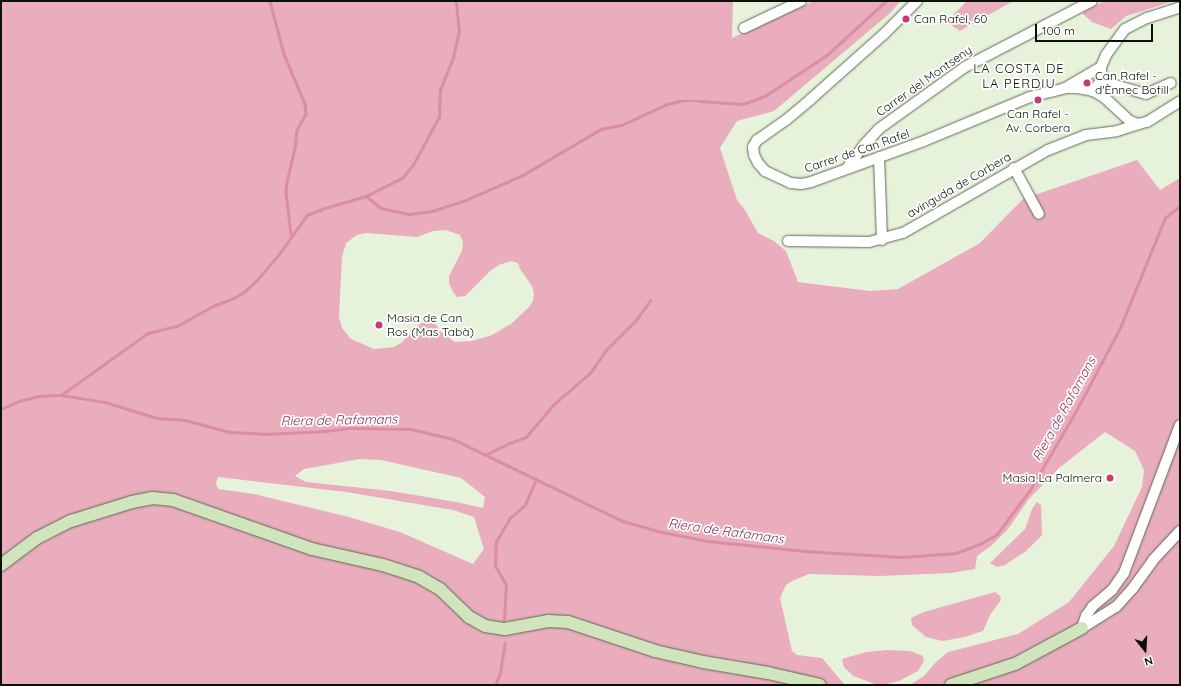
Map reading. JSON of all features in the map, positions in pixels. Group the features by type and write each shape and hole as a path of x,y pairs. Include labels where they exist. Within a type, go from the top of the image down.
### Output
{"main road":[{"path":"1,565 37,538 77,519 132,502 152,498 173,500 312,549 383,565 419,577 440,589 469,617 485,626 505,629 548,621 568,622 655,651 703,662 768,673 820,685"},
{"path":"951,685 1014,664 1082,628"}],"street":[{"path":"744,28 801,1"},
{"name":"Carrer de Can Rafel","path":"917,1 884,34 810,100 786,120 756,140 753,148 754,155 758,163 765,171 791,183 801,184 811,182 948,132 1030,97 1065,88 1078,88 1093,91 1105,98 1126,118 1138,124"},
{"name":"Carrer del Montseny","path":"848,168 864,145 880,128 965,67 1092,1"},
{"path":"1093,91 1102,81 1101,67 1106,55 1125,29 1147,18 1180,6"},
{"path":"1065,88 1101,67"},
{"path":"1102,81 1146,94 1171,83"},
{"path":"1138,124 1147,122 1180,101"},
{"name":"avinguda de Corbera","path":"788,241 869,242 882,240 903,233 1014,168 1067,142 1086,135 1117,130 1138,124"},
{"path":"879,157 882,240"},
{"path":"1014,168 1039,214"},
{"path":"1082,628 1086,616 1093,606 1112,590 1124,573 1180,425"},
{"path":"1082,628 1116,607 1153,560 1180,531"}],"shaded area":[{"path":"1,1 733,1 732,38 814,1 901,1 889,14 774,111 737,121 720,148 737,200 745,210 758,233 774,241 786,251 798,282 870,291 898,289 980,243 1023,199 1137,160 1160,190 1180,178 1180,685 910,685 924,676 936,662 948,652 1018,634 1069,602 1114,546 1142,487 1144,470 1135,451 1105,432 1059,468 1028,500 1008,529 991,546 977,556 975,569 951,573 880,576 809,574 786,585 780,598 792,651 797,655 822,658 845,685 1,685","holes":["446,230 460,235 463,242 462,251 449,276 449,283 457,297 465,296 490,271 499,265 511,261 518,263 520,269 532,286 534,293 533,301 529,307 511,324 492,335 472,341 455,342 440,331 433,320 425,321 418,325 401,343 394,347 374,349 351,339 342,328 339,317 342,257 346,243 357,235 366,233 417,237 433,231","360,459 381,460 461,478 485,497 483,508 391,491 306,482 295,476 304,469","218,477 346,492 453,510 474,517 484,549 473,564 400,532 349,517 254,494 218,489 216,483"]},
{"path":"967,1 1013,1 960,31 946,22"},
{"path":"1104,1 1174,1 1126,16 1111,29 1092,22 1082,13"},
{"path":"1037,502 1041,505 1042,535 1026,551 1005,565 997,567 990,563 1025,529 1032,509"},
{"path":"995,592 1000,596 1001,600 990,615 983,631 965,637 943,641 926,637 912,625 911,618 924,612"},
{"path":"887,650 910,651 923,656 924,661 918,671 899,681 883,685 878,685 853,676 844,667 842,659 866,652"}],"waterway":[{"path":"270,1 284,54 305,104 306,114 297,130 295,148 287,183 286,192 291,234"},
{"path":"61,395 148,333 177,326 213,306 234,298 244,292 277,257 307,215 366,196 402,178 413,165 439,117 440,90 453,57 459,32 456,1"},
{"path":"366,196 381,208 409,214 432,211 468,199 521,176 601,129 622,125 667,104 680,101 743,104 765,96 827,55 886,1"},
{"name":"Riera de Rafamans","path":"1,409 19,401 39,396 61,395 105,402 157,418 185,420 230,432 266,434 325,431 348,428 411,429 453,439 623,521 657,531 708,541 804,551 903,557 956,553 980,544 997,534 1030,490 1076,411 1120,328 1165,218 1180,206"},
{"path":"485,455 526,437 553,405 590,373 606,350 636,320 650,301"},
{"path":"504,620 506,585 495,566 496,542 510,518 525,505 536,479"},
{"path":"495,685 500,673 505,643"}],"place":[{"name":"Can Rafel, 60","path":"906,19"},
{"name":"Can Rafel - d'Ènnec Bofill","path":"1087,83"},
{"name":"Can Rafel - Av. Corbera","path":"1038,100"},
{"name":"Masia de Can Ros (Mas Tabà)","path":"379,325"},
{"name":"Masia La Palmera","path":"1110,478"}],"district":[{"name":"LA COSTA DE LA PERDIU","path":"1019,76"}]}
